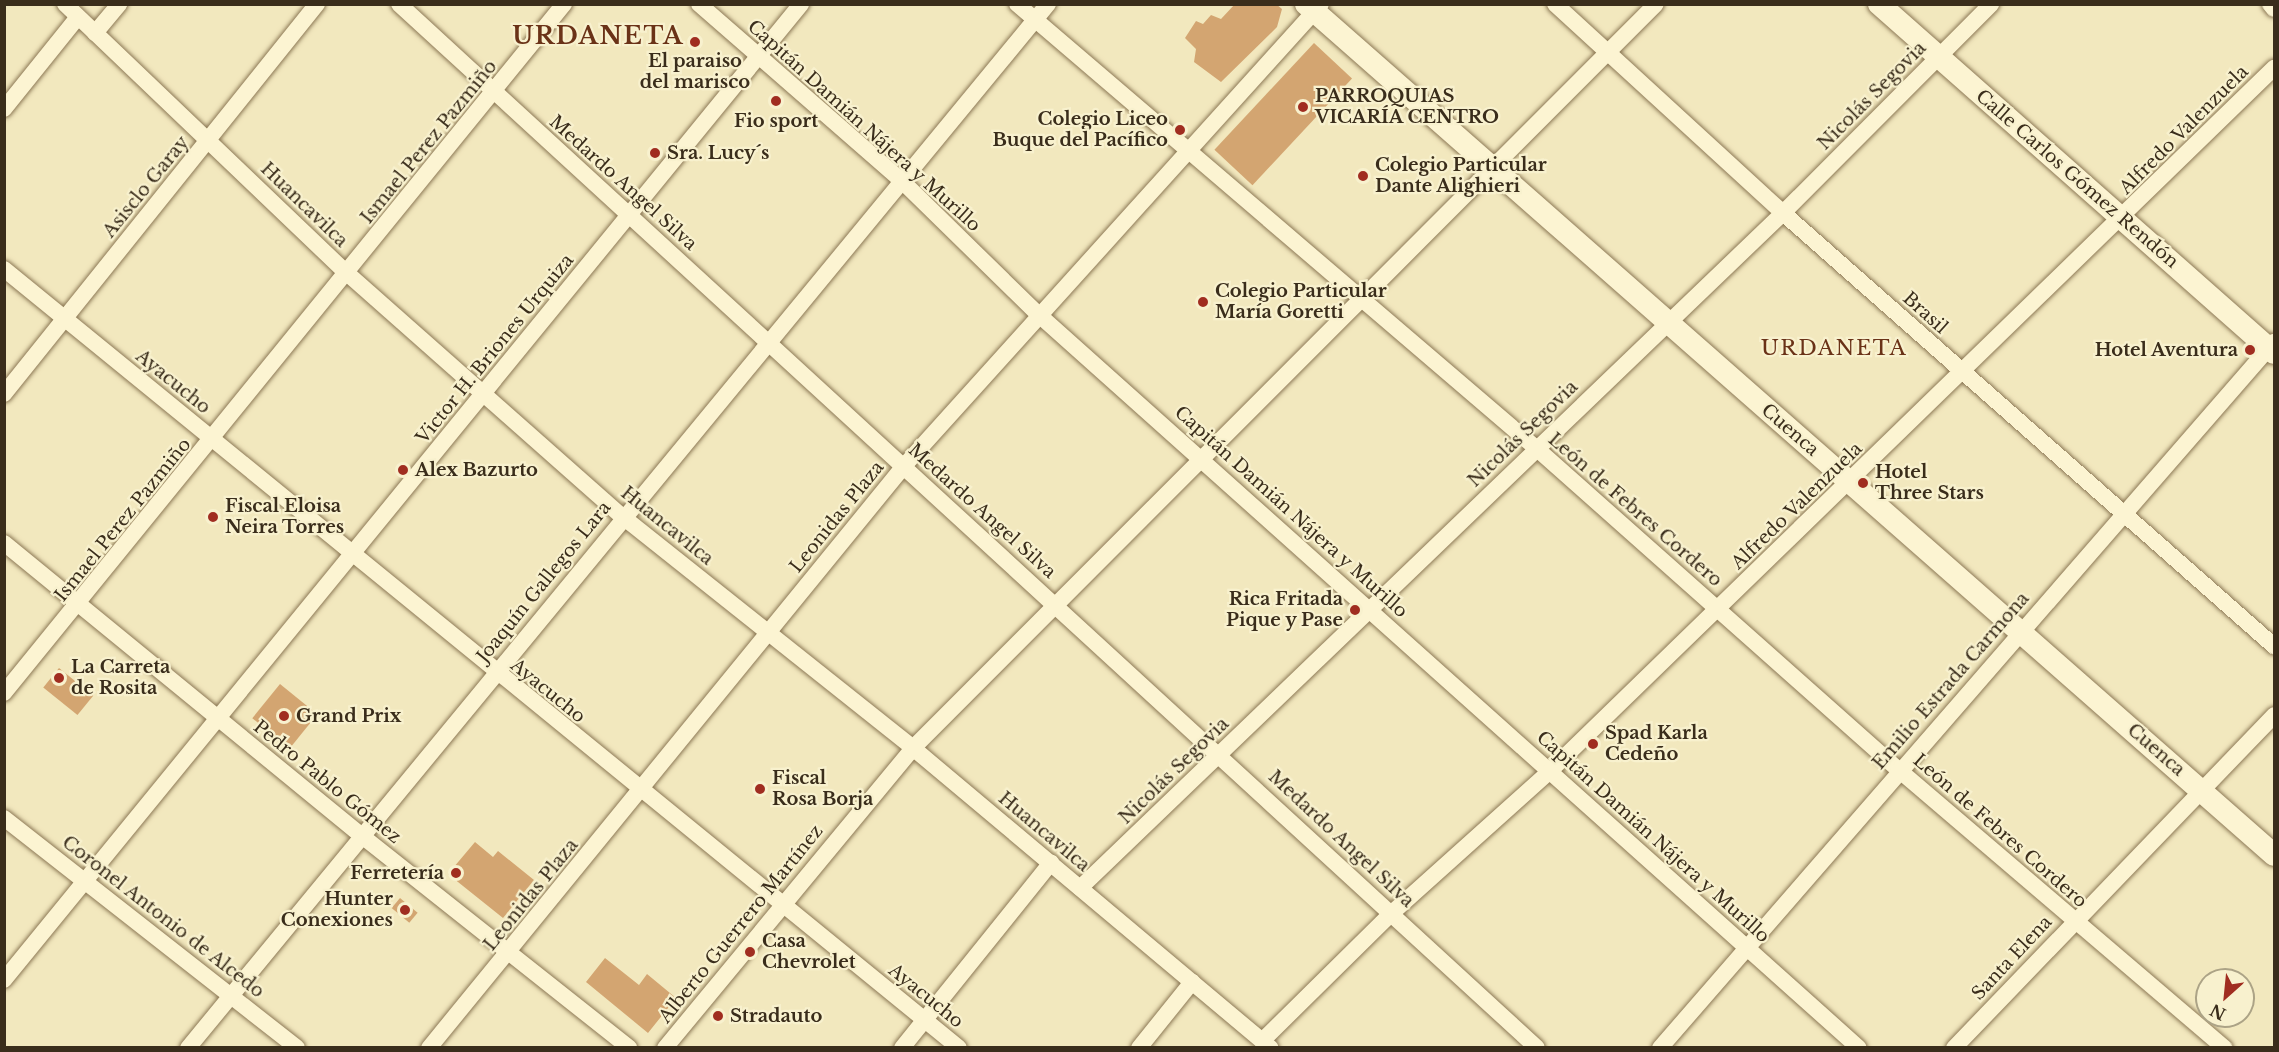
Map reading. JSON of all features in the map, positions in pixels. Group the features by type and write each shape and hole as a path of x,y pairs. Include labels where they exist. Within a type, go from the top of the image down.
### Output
{"main road":[{"name":"Calle Carlos Gómez Rendón","path":"1879,4 2122,219 2273,348"},
{"name":"Cuenca","path":"1314,7 1492,168 2274,855"}],"street":[{"name":"Huancavilca","path":"64,4 348,274 623,517 913,748 1266,1044"},
{"path":"95,33 119,4"},
{"name":"Asisclo Garay","path":"4,394 317,4"},
{"name":"Medardo Angel Silva","path":"399,4 1393,912 1537,1047"},
{"name":"Ismael Perez Pazmiño","path":"4,693 214,440 564,4"},
{"name":"Capitán Damián Nájera y Murillo","path":"699,4 758,58 904,183 1038,314 1202,458 1859,1047"},
{"name":"Victor H. Briones Urquiza","path":"4,980 801,4"},
{"name":"León de Febres Cordero","path":"1017,4 1186,153 1536,448 1899,770 2224,1047"},
{"name":"Joaquín Gallegos Lara","path":"188,1047 623,517 904,183 1048,4"},
{"name":"Brasil","path":"1555,4 1783,213 2274,646"},
{"name":"Alberto Guerrero Martínez","path":"665,1047 913,748 1656,4"},
{"name":"Nicolás Segovia","path":"1080,888 1371,610 1667,321 1783,213 1992,4"},
{"path":"2270,4 2274,9"},
{"name":"Leonidas Plaza","path":"429,1047 509,953 904,466 1038,314 1186,153 1314,7"},
{"path":"4,109 78,17"},
{"name":"Alfredo Valenzuela","path":"1266,1044 1393,912 1551,770 2122,219 2274,68"},
{"name":"Ayacucho","path":"4,269 495,673 959,1047"},
{"name":"Emilio Estrada Carmona","path":"1660,1047 2123,513 2273,348"},
{"name":"Pedro Pablo Gómez","path":"4,543 362,836 629,1047"},
{"name":"Santa Elena","path":"1954,1047 2073,920 2202,792 2274,715"},
{"name":"Coronel Antonio de Alcedo","path":"4,818 297,1047"},
{"path":"902,1047 1050,863"},
{"path":"1140,1047 1192,981"}],"building":[{"path":"1235,4 1276,4 1282,9 1277,27 1221,82 1194,62 1196,49 1185,38 1196,21 1203,24 1211,15 1221,19"},
{"path":"1314,43 1352,78 1252,185 1214,150"},
{"path":"59,668 93,696 77,715 43,687"},
{"name":"Grand Prix","path":"280,684 317,714 290,748 252,718"},
{"path":"475,842 493,857 498,851 534,880 503,918 448,874"},
{"name":"Hunter Conexiones","path":"400,898 418,913 409,923 392,908"},
{"path":"605,958 639,985 647,974 676,998 648,1033 586,982"}],"place":[{"name":"El paraiso del marisco","path":"695,42"},
{"name":"Fio sport","path":"776,101"},
{"name":"PARROQUIAS VICARÍA CENTRO","path":"1303,107"},
{"name":"Colegio Liceo Buque del Pacífico","path":"1180,130"},
{"name":"Sra. Lucy´s","path":"655,153"},
{"name":"Colegio Particular Dante Alighieri","path":"1363,176"},
{"name":"Colegio Particular María Goretti","path":"1203,302"},
{"name":"Hotel Aventura","path":"2250,350"},
{"name":"Alex Bazurto","path":"403,470"},
{"name":"Hotel Three Stars","path":"1863,483"},
{"name":"Fiscal Eloisa Neira Torres","path":"213,517"},
{"name":"Rica Fritada Pique y Pase","path":"1355,610"},
{"name":"La Carreta de Rosita","path":"59,678"},
{"name":"Grand Prix","path":"284,716"},
{"name":"Spad Karla Cedeño","path":"1593,744"},
{"name":"Fiscal Rosa Borja","path":"760,789"},
{"name":"Ferretería","path":"456,873"},
{"name":"Hunter Conexiones","path":"405,910"},
{"name":"Casa Chevrolet","path":"750,952"},
{"name":"Stradauto","path":"718,1016"}],"district":[{"name":"URDANETA","path":"598,36"},
{"name":"URDANETA","path":"1834,348"}]}
